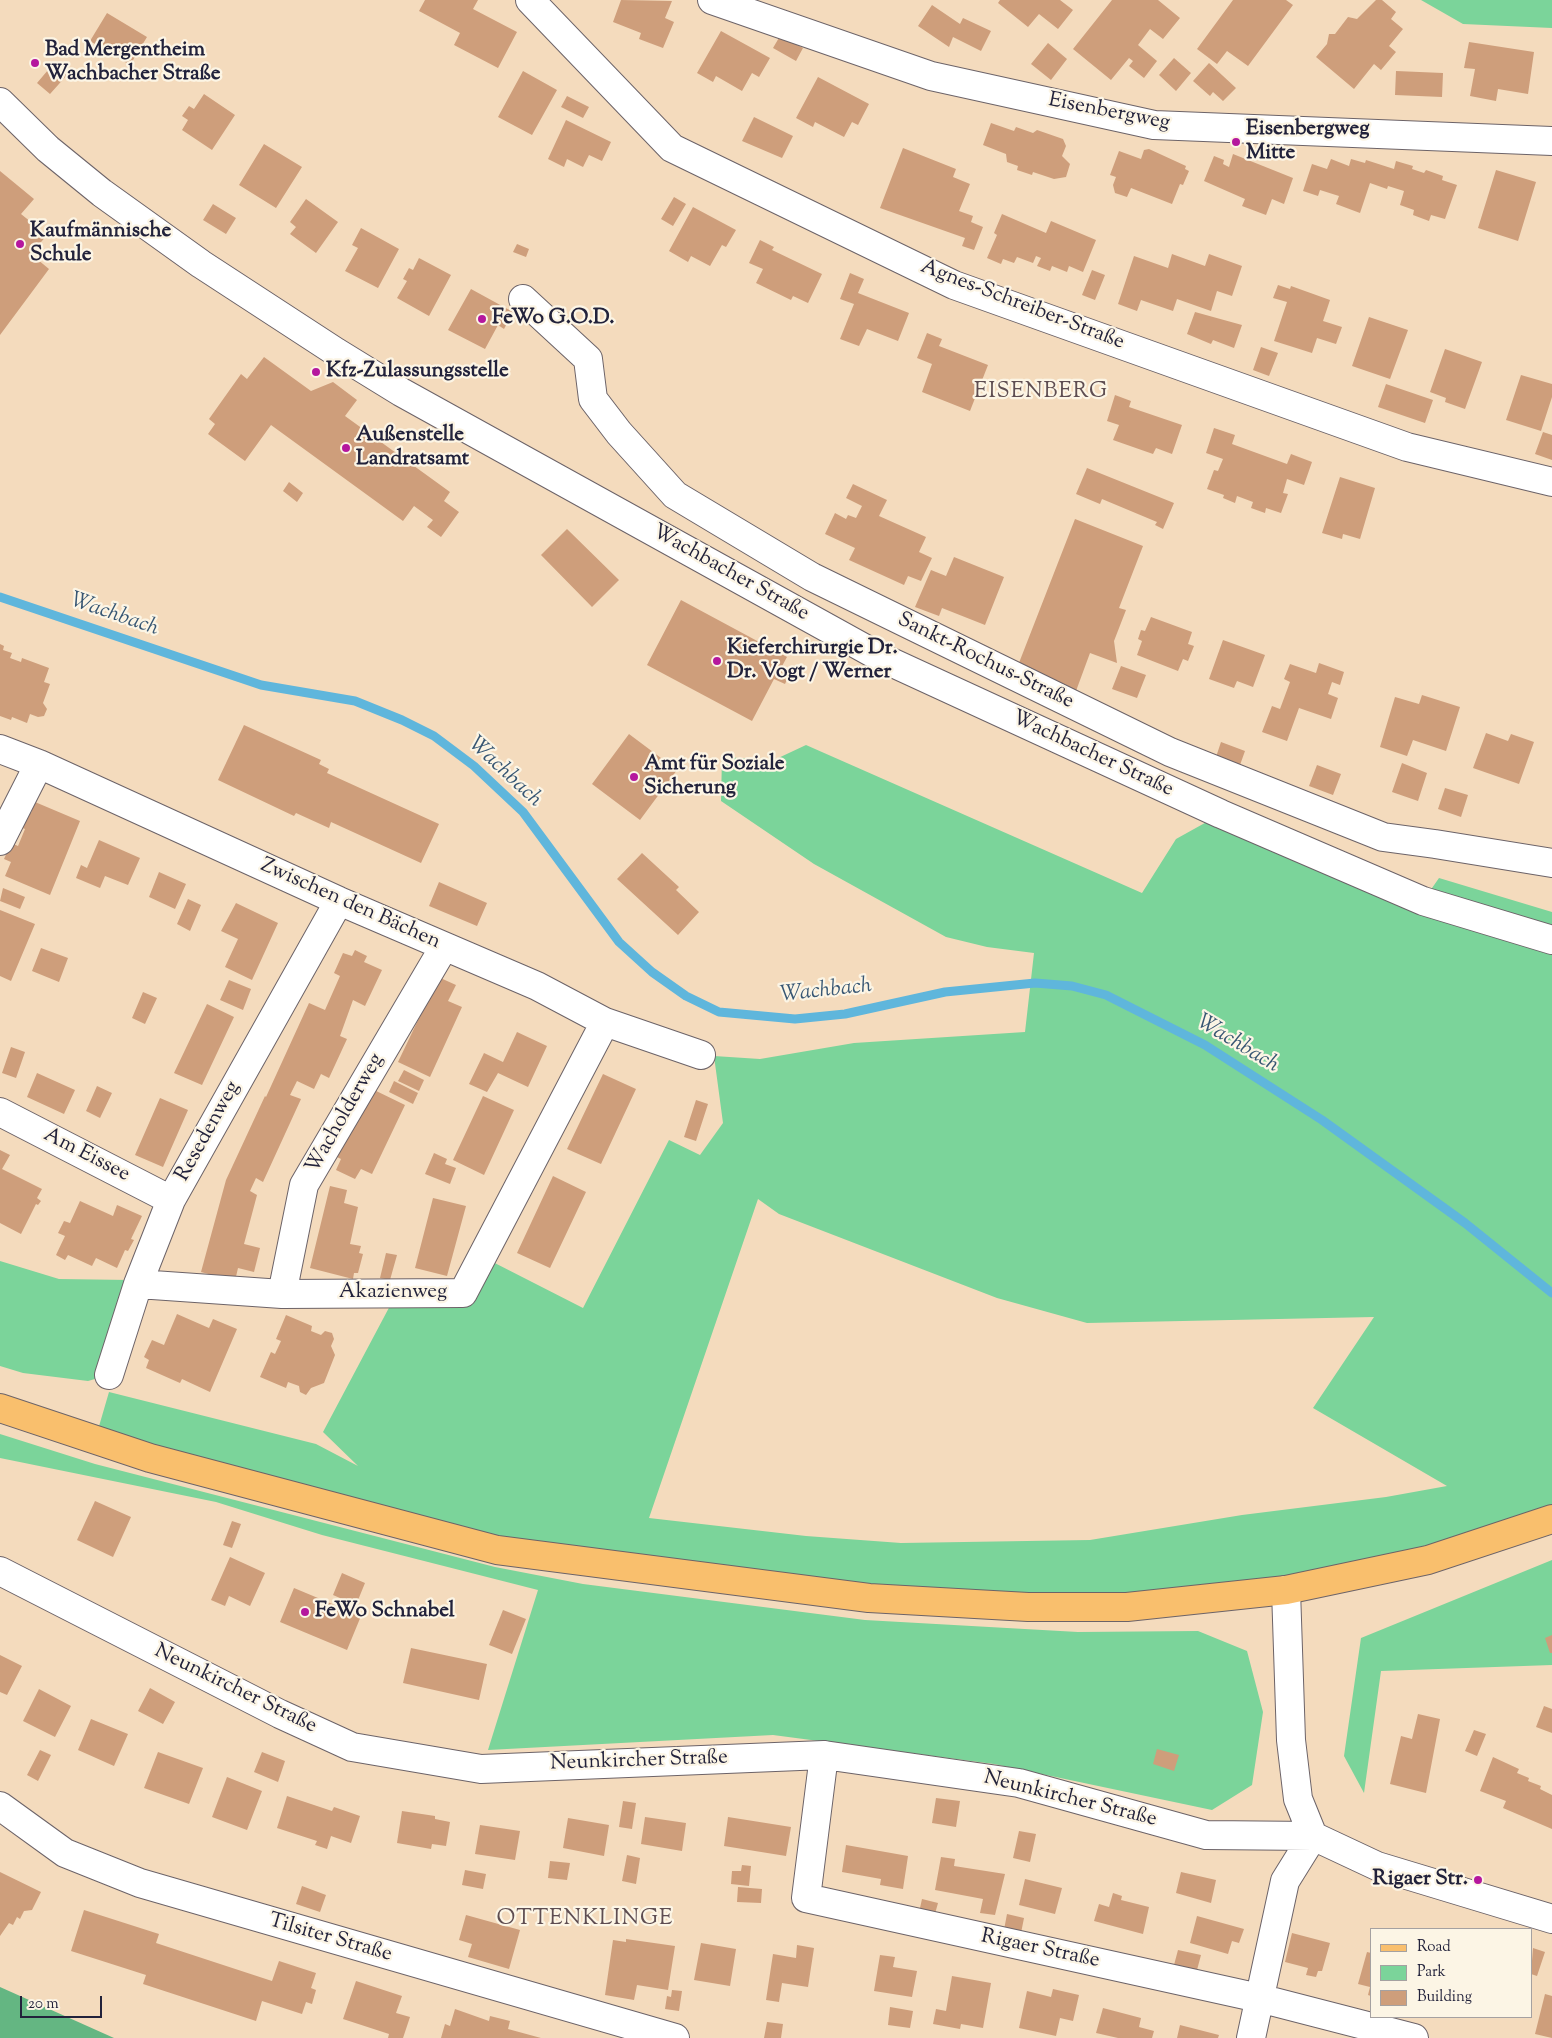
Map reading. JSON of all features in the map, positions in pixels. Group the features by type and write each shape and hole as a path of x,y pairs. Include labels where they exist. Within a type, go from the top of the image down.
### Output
{"main road":[{"path":"0,1408 150,1458 497,1550 869,1598 1018,1607 1127,1607 1286,1590 1428,1560 1552,1519"}],"street":[{"name":"Agnes-Schreiber-Straße","path":"530,0 672,148 954,285 1407,447 1552,482"},
{"name":"Eisenbergweg","path":"712,0 931,76 1154,126 1552,141"},
{"name":"Wachbacher Straße","path":"0,102 48,149 102,192 201,264 336,352 400,392 880,657 1221,814 1423,901 1552,940"},
{"name":"Sankt-Rochus-Straße","path":"523,299 588,359 593,399 625,440 675,495 812,577 1170,752 1383,837 1552,864"},
{"name":"Zwischen den Bächen","path":"0,749 38,764 444,948 537,986 605,1022 701,1055"},
{"path":"0,841 38,764"},
{"name":"Resedenweg","path":"109,1375 138,1284 171,1200 339,901"},
{"name":"Wacholderweg","path":"282,1294 304,1185 444,948"},
{"name":"Akazienweg","path":"138,1284 282,1294 463,1293 605,1022"},
{"name":"Am Eissee","path":"0,1112 171,1200"},
{"name":"Neunkircher Straße","path":"1,1573 280,1714 352,1747 481,1769 824,1755 1019,1783 1206,1835 1313,1836 1377,1866 1552,1919"},
{"path":"1251,2038 1285,1881 1313,1836 1298,1799 1292,1748 1286,1590"},
{"name":"Rigaer Straße","path":"824,1755 806,1898 1260,1998 1414,2038"},
{"name":"Tilsiter Straße","path":"0,1806 65,1853 140,1883 675,2038"}],"green space":[{"path":"1421,0 1552,0 1552,28 1463,24"},
{"path":"806,745 1142,893 1176,839 1221,814 1423,901 1439,878 1552,912 1552,1519 1428,1560 1127,1607 561,1558 95,1440 109,1392 316,1444 358,1466 323,1432 392,1302 463,1293 481,1256 583,1308 669,1140 700,1155 723,1123 714,1056 760,1059 854,1043 1025,1032 1034,953 987,947 946,937 814,864 721,801 722,757 774,760","holes":["758,1199 779,1214 997,1298 1087,1323 1374,1317 1313,1408 1447,1486 1386,1497 1242,1515 1090,1540 901,1543 806,1536 649,1518"]},
{"path":"0,1261 59,1279 130,1280 109,1375 88,1381 23,1373 0,1366"},
{"path":"0,1434 95,1464 495,1567 583,1584 865,1620 1078,1632 1198,1631 1247,1651 1263,1712 1252,1785 1212,1810 994,1764 773,1735 488,1750 538,1590 322,1535 216,1502 0,1458"},
{"path":"1552,1560 1552,1665 1381,1671 1364,1793 1344,1756 1361,1638"},
{"path":"0,1987 114,2038 0,2038"}],"building":[{"path":"425,0 478,0 473,9 517,32 498,68 454,45 460,33 419,11"},
{"path":"621,0 672,1 665,18 674,22 663,48 639,39 641,33 613,22"},
{"path":"1000,0 1060,0 1073,10 1058,29 1039,14 1028,27 998,3"},
{"path":"1112,0 1158,0 1180,18 1163,39 1150,29 1138,45 1157,61 1144,78 1129,66 1133,61 1129,58 1111,80 1073,49"},
{"path":"1233,0 1286,0 1293,5 1248,66 1227,51 1217,64 1197,49"},
{"path":"1376,0 1382,0 1396,12 1391,19 1403,29 1389,46 1396,52 1381,70 1374,64 1354,89 1316,57 1327,44 1329,34 1335,34 1348,17 1357,19"},
{"path":"932,5 960,24 963,18 991,31 981,51 953,37 949,47 918,26"},
{"path":"107,13 147,37 130,65 90,41"},
{"path":"721,31 770,58 759,77 752,73 742,91 716,76 713,82 697,73"},
{"path":"780,36 803,48 796,61 773,48"},
{"path":"1469,42 1534,52 1528,94 1498,89 1496,101 1470,96 1475,69 1464,68"},
{"path":"1048,43 1067,59 1051,80 1031,64"},
{"path":"1174,58 1191,73 1176,91 1159,75"},
{"path":"54,63 67,75 50,94 37,83"},
{"path":"1209,63 1236,88 1223,101 1213,92 1210,96 1193,81"},
{"path":"523,71 557,90 532,135 498,117"},
{"path":"1396,71 1443,73 1442,97 1395,95"},
{"path":"818,77 869,104 858,125 852,122 844,137 815,122 813,127 796,118"},
{"path":"204,94 235,115 212,150 182,130 188,120 182,116 189,106 194,109"},
{"path":"567,96 589,107 583,118 561,107"},
{"path":"754,117 793,136 782,158 742,141"},
{"path":"566,120 611,142 602,161 589,155 583,167 567,159 564,167 548,159"},
{"path":"991,123 1014,131 1016,127 1033,133 1037,130 1063,139 1066,146 1062,156 1070,164 1066,177 1054,179 1033,172 1032,175 1017,170 1018,166 1007,162 1006,154 983,145"},
{"path":"264,144 302,167 276,208 239,185"},
{"path":"903,148 956,169 953,177 970,184 959,211 973,216 971,222 983,227 974,250 962,246 965,238 880,208"},
{"path":"1149,149 1186,166 1185,169 1189,171 1183,185 1180,184 1172,204 1131,188 1127,197 1115,193 1113,185 1116,177 1110,175 1119,151 1141,159 1144,150"},
{"path":"1233,154 1293,178 1284,204 1272,199 1266,215 1242,206 1245,199 1204,181 1214,156 1224,160 1223,164 1229,167"},
{"path":"1331,159 1349,166 1351,159 1365,163 1366,160 1394,169 1396,161 1413,166 1412,169 1424,173 1426,170 1443,176 1442,180 1457,185 1445,219 1431,215 1429,221 1413,215 1414,210 1400,205 1404,191 1388,186 1387,189 1370,183 1360,213 1336,204 1339,196 1320,190 1318,196 1303,191 1312,164 1327,169"},
{"path":"1496,170 1536,182 1518,241 1478,228"},
{"name":"Kaufmännische Schule","path":"0,171 34,199 21,214 47,235 31,254 49,269 0,335"},
{"path":"674,197 686,204 673,226 661,219"},
{"path":"306,199 338,222 316,253 290,234 296,227 290,222"},
{"path":"213,204 236,218 226,234 203,220"},
{"path":"693,207 736,230 726,247 722,245 710,266 691,256 688,262 669,251"},
{"path":"1002,214 1046,233 1051,221 1096,240 1083,272 1069,266 1067,272 1052,266 1050,271 1037,266 1041,258 1036,256 1033,263 1017,257 1014,263 1003,259 1001,264 987,258 997,235 994,233"},
{"path":"361,228 399,249 378,288 345,271 358,248 352,245"},
{"path":"760,240 774,247 772,250 822,274 808,303 793,296 791,300 756,283 763,269 749,263"},
{"path":"517,244 529,249 526,257 513,252"},
{"path":"1172,254 1205,266 1209,254 1242,266 1232,296 1217,291 1211,311 1177,299 1173,311 1141,300 1137,311 1118,304 1134,256 1168,268"},
{"path":"419,258 451,275 429,316 397,298 407,281 403,279 409,268 413,270"},
{"path":"1092,270 1105,275 1095,300 1082,295"},
{"path":"850,273 864,279 858,293 909,313 898,341 867,329 859,346 840,339 854,304 840,299"},
{"path":"1278,285 1290,289 1291,286 1330,300 1323,321 1342,327 1336,344 1317,338 1312,353 1274,341 1287,302 1273,298"},
{"name":"FeWo G.O.D.","path":"471,289 513,312 504,329 498,325 485,349 448,330"},
{"path":"1195,312 1242,325 1234,348 1213,340 1211,344 1187,334"},
{"path":"1369,317 1408,330 1390,379 1352,366"},
{"path":"927,333 942,339 939,346 988,365 970,411 922,392 932,364 917,358"},
{"path":"1261,347 1278,353 1269,376 1253,370"},
{"path":"1445,349 1482,362 1465,409 1445,402 1446,398 1430,392"},
{"name":"Außenstelle Landratsamt","path":"264,357 311,391 333,382 357,400 345,416 450,492 444,501 459,512 441,537 427,527 433,520 414,506 403,521 271,425 245,461 208,434 215,424 209,419 241,374 247,379"},
{"path":"1521,375 1552,384 1552,397 1541,431 1506,420"},
{"path":"1386,384 1433,400 1425,423 1378,407"},
{"path":"1115,395 1131,401 1129,407 1182,425 1172,454 1156,448 1153,454 1113,440 1119,425 1107,421"},
{"path":"1214,428 1235,435 1232,444 1287,464 1291,454 1312,462 1304,485 1287,479 1283,493 1288,494 1281,513 1266,508 1265,513 1251,508 1253,502 1237,496 1235,503 1223,498 1224,495 1207,489 1214,470 1218,471 1223,459 1206,453"},
{"path":"1543,432 1552,435 1552,460 1535,454"},
{"path":"1087,468 1174,503 1163,529 1155,525 1157,522 1102,499 1100,504 1076,494"},
{"path":"1340,477 1375,488 1360,539 1343,534 1342,539 1322,533"},
{"path":"289,482 303,493 297,502 283,491"},
{"path":"853,484 887,500 879,516 926,537 919,552 932,558 921,581 908,576 904,585 849,560 855,548 825,534 835,513 846,519 848,515 856,518 862,506 846,498"},
{"path":"1075,519 1143,546 1119,608 1126,610 1114,641 1117,663 1090,653 1076,691 1017,668"},
{"path":"567,529 619,580 592,607 541,555"},
{"path":"954,557 1004,577 985,625 942,608 939,616 915,607 931,570 946,576"},
{"name":"Kieferchirurgie Dr. Dr. Vogt / Werner","path":"681,600 787,657 781,668 790,673 785,684 774,679 752,721 647,665"},
{"path":"1151,617 1192,632 1188,644 1194,646 1188,661 1183,659 1178,671 1137,655 1142,641 1138,639 1141,630 1145,631"},
{"path":"1223,640 1265,655 1253,687 1237,681 1234,688 1209,679"},
{"path":"0,644 4,646 3,650 12,653 10,658 21,662 22,658 49,668 44,682 50,684 43,703 47,709 44,716 38,717 30,714 27,723 12,717 11,720 0,716"},
{"path":"1319,663 1344,672 1340,685 1332,682 1328,694 1338,698 1331,719 1299,708 1287,741 1262,732 1272,706 1280,709 1290,682 1284,679 1290,664 1316,673"},
{"path":"1121,666 1146,675 1137,698 1112,689"},
{"path":"1422,695 1460,707 1446,751 1413,740 1407,756 1380,747 1395,697 1419,704"},
{"path":"244,725 321,760 319,764 329,769 327,773 439,824 421,863 331,822 329,828 296,813 294,816 218,780"},
{"path":"1486,733 1508,741 1511,734 1534,742 1519,784 1473,768"},
{"name":"Amt für Soziale Sicherung","path":"629,734 677,770 640,820 592,784"},
{"path":"1221,742 1245,751 1240,765 1216,757"},
{"path":"1402,763 1427,773 1418,801 1392,792"},
{"path":"1317,765 1341,774 1333,795 1309,786"},
{"path":"1445,788 1468,795 1461,817 1438,809"},
{"path":"35,802 80,821 50,895 5,876 11,862 4,859 11,843 18,846 25,829 18,826 25,811 31,813"},
{"path":"99,840 140,858 128,885 105,876 100,888 76,878 81,865 87,868"},
{"path":"642,853 679,887 676,890 699,912 678,935 617,879"},
{"path":"159,872 186,884 175,909 149,897"},
{"path":"439,882 487,903 477,926 429,906"},
{"path":"3,888 25,897 20,909 0,901"},
{"path":"188,899 201,905 190,931 177,924"},
{"path":"236,903 278,923 252,980 225,967 238,939 221,931"},
{"path":"0,910 35,924 11,981 0,976"},
{"path":"41,948 68,958 59,982 32,971"},
{"path":"355,950 367,956 364,962 382,970 365,1006 353,1000 340,1036 347,1039 329,1078 321,1074 314,1089 297,1081 290,1095 301,1099 263,1182 256,1178 250,1191 257,1195 244,1244 260,1248 254,1272 238,1268 235,1281 201,1272 226,1180 309,1003 325,1010 340,976 334,973 343,953 352,956"},
{"path":"436,976 456,985 448,1001 462,1007 430,1077 398,1062 431,993"},
{"path":"229,980 251,989 243,1010 220,1000"},
{"path":"143,992 157,998 145,1024 132,1018"},
{"path":"207,1004 234,1017 202,1085 174,1073"},
{"path":"517,1032 547,1046 528,1087 498,1073 487,1092 469,1084 484,1053 503,1062"},
{"path":"11,1047 25,1052 16,1078 2,1073"},
{"path":"404,1070 424,1080 419,1091 398,1081"},
{"path":"37,1073 75,1090 64,1114 27,1097"},
{"path":"603,1074 636,1089 601,1164 567,1149"},
{"path":"394,1081 418,1093 413,1104 389,1092"},
{"path":"97,1086 112,1093 100,1118 86,1111"},
{"path":"368,1087 405,1105 372,1174 361,1169 355,1179 336,1170 341,1159 335,1156"},
{"path":"483,1096 514,1110 484,1175 453,1160"},
{"path":"160,1098 188,1110 163,1167 135,1155"},
{"path":"696,1100 708,1104 696,1141 684,1137"},
{"path":"0,1150 10,1155 2,1169 42,1189 37,1198 41,1201 38,1205 36,1204 21,1234 0,1223"},
{"path":"434,1153 447,1159 445,1164 456,1168 450,1184 425,1174"},
{"path":"553,1176 586,1192 550,1268 517,1253"},
{"path":"330,1186 347,1190 344,1203 358,1207 350,1244 361,1246 359,1253 363,1254 358,1273 354,1273 353,1279 310,1268"},
{"path":"433,1198 466,1206 447,1276 415,1268"},
{"path":"80,1201 113,1216 117,1205 142,1216 131,1239 134,1240 128,1251 125,1250 117,1268 96,1258 92,1266 68,1255 65,1260 56,1255 65,1236 58,1233 64,1221 70,1223"},
{"path":"386,1253 397,1255 390,1280 380,1278"},
{"path":"177,1314 209,1328 213,1319 237,1329 210,1392 182,1379 180,1383 146,1368 149,1360 144,1357 152,1340 164,1345"},
{"path":"286,1315 312,1326 311,1331 321,1335 325,1331 332,1333 334,1339 331,1346 335,1355 324,1383 311,1388 306,1395 300,1392 299,1386 288,1382 286,1388 260,1377 271,1352 275,1354 281,1341 276,1339"},
{"path":"95,1501 131,1517 113,1557 77,1540"},
{"path":"232,1521 241,1524 232,1548 223,1545"},
{"path":"230,1557 265,1573 250,1606 229,1596 225,1606 211,1600"},
{"path":"342,1573 365,1583 356,1605 333,1595"},
{"path":"294,1588 361,1616 347,1650 280,1622"},
{"path":"503,1610 526,1619 512,1654 489,1645"},
{"path":"1552,1635 1552,1653 1550,1653 1545,1638"},
{"path":"411,1648 487,1664 479,1700 403,1683"},
{"path":"0,1655 22,1666 7,1695 0,1692"},
{"path":"150,1688 175,1702 163,1724 138,1711"},
{"path":"39,1689 71,1706 55,1737 23,1721"},
{"path":"1544,1706 1552,1709 1552,1733 1536,1727"},
{"path":"1418,1714 1440,1719 1426,1793 1390,1784 1401,1736 1412,1739"},
{"path":"91,1719 128,1734 114,1766 78,1750"},
{"path":"1474,1730 1486,1734 1477,1756 1465,1751"},
{"path":"1157,1749 1179,1755 1174,1771 1153,1764"},
{"path":"40,1750 51,1755 38,1781 27,1775"},
{"path":"158,1752 203,1768 189,1804 144,1788"},
{"path":"262,1752 285,1761 278,1782 254,1772"},
{"path":"1493,1757 1519,1769 1517,1773 1529,1778 1528,1781 1541,1786 1540,1789 1552,1795 1552,1829 1503,1808 1506,1801 1480,1791"},
{"path":"227,1777 262,1791 247,1830 212,1817"},
{"path":"287,1796 332,1811 334,1807 360,1816 351,1843 331,1836 327,1849 315,1845 317,1841 277,1828"},
{"path":"936,1798 960,1801 956,1827 932,1823"},
{"path":"623,1801 636,1803 632,1829 619,1827"},
{"path":"402,1811 435,1816 435,1819 450,1822 446,1846 432,1844 431,1849 397,1843"},
{"path":"645,1817 686,1823 682,1851 641,1844"},
{"path":"728,1817 791,1827 786,1856 724,1846"},
{"path":"568,1818 609,1825 604,1856 563,1848"},
{"path":"480,1825 520,1831 515,1860 475,1854"},
{"path":"1019,1831 1036,1834 1030,1862 1013,1858"},
{"path":"846,1845 908,1856 903,1889 880,1885 881,1879 842,1872"},
{"path":"627,1855 640,1858 636,1884 622,1881"},
{"path":"941,1857 955,1859 954,1866 1005,1874 995,1915 980,1913 983,1899 935,1890"},
{"path":"550,1861 570,1863 567,1880 548,1878"},
{"path":"742,1865 751,1866 749,1886 731,1884 732,1871 741,1871"},
{"path":"465,1870 486,1874 483,1889 462,1885"},
{"path":"0,1872 41,1892 32,1910 24,1911 20,1919 17,1917 13,1925 9,1923 0,1936"},
{"path":"1181,1872 1216,1880 1211,1903 1176,1893"},
{"path":"1025,1879 1062,1888 1055,1914 1019,1905"},
{"path":"302,1886 326,1895 320,1912 296,1904"},
{"path":"738,1887 762,1889 761,1903 737,1902"},
{"path":"1113,1893 1122,1896 1121,1900 1149,1907 1143,1934 1094,1921 1099,1904 1109,1907"},
{"path":"922,1899 938,1903 933,1921 918,1917"},
{"path":"84,1910 159,1934 156,1943 272,1981 279,1961 316,1973 311,1988 316,1990 312,2004 306,2002 302,2014 262,2001 256,2021 143,1984 146,1975 71,1951"},
{"path":"1007,1914 1024,1918 1020,1938 1003,1935"},
{"path":"466,1915 520,1930 509,1969 468,1957 472,1944 459,1940"},
{"path":"1197,1916 1244,1929 1239,1943 1232,1941 1228,1954 1190,1943"},
{"path":"1292,1933 1330,1943 1322,1971 1318,1971 1316,1977 1306,1975 1308,1968 1285,1962"},
{"path":"626,1939 675,1946 668,1990 637,1985 634,2000 605,1995 613,1940 626,1942"},
{"path":"701,1943 736,1949 730,1986 694,1980"},
{"path":"797,1945 814,1948 808,1987 782,1983 779,2002 766,2000 773,1954 796,1958"},
{"path":"1533,1948 1545,1952 1537,1976 1532,1974"},
{"path":"1178,1950 1201,1955 1197,1970 1174,1965"},
{"path":"1367,1952 1370,1953 1370,1987 1358,1984"},
{"path":"880,1955 895,1957 893,1967 917,1971 912,1997 874,1991"},
{"path":"952,1976 991,1983 983,2028 961,2024 960,2029 933,2024 936,2009 946,2011"},
{"path":"356,1981 402,1996 396,2013 410,2017 403,2038 388,2038 389,2034 343,2019"},
{"path":"1053,1989 1079,1995 1073,2021 1060,2018 1056,2036 1019,2028 1027,1991 1051,1997"},
{"path":"672,1990 682,1991 679,2011 665,2009 667,1996 671,1997"},
{"path":"1545,1994 1552,1996 1552,2038 1535,2034"},
{"path":"890,2007 913,2011 910,2028 888,2025"},
{"path":"1103,2008 1141,2018 1139,2027 1154,2031 1152,2038 1118,2038 1096,2033"},
{"path":"455,2009 489,2021 490,2016 510,2021 508,2029 541,2038 441,2038 445,2024 450,2026"},
{"path":"767,2022 783,2024 781,2038 764,2038"},
{"path":"1180,2025 1219,2035 1218,2038 1177,2038"}],"waterway":[{"name":"Wachbach","path":"0,597 261,685 355,701 402,720 434,736 474,766 523,812 619,942 652,972 686,996 719,1012 795,1019 845,1014 945,992 1035,983 1072,986 1106,995 1205,1045 1322,1120 1465,1223 1552,1293"}],"place":[{"name":"Bad Mergentheim Wachbacher Straße","path":"35,63"},
{"name":"Eisenbergweg Mitte","path":"1236,142"},
{"name":"Kaufmännische Schule","path":"20,244"},
{"name":"FeWo G.O.D.","path":"482,319"},
{"name":"Kfz-Zulassungsstelle","path":"316,372"},
{"name":"Außenstelle Landratsamt","path":"346,448"},
{"name":"Kieferchirurgie Dr. Dr. Vogt / Werner","path":"717,661"},
{"name":"Amt für Soziale Sicherung","path":"634,777"},
{"name":"FeWo Schnabel","path":"305,1612"},
{"name":"Rigaer Str.","path":"1478,1880"}],"district":[{"name":"EISENBERG","path":"1041,393"},
{"name":"OTTENKLINGE","path":"585,1920"}]}
